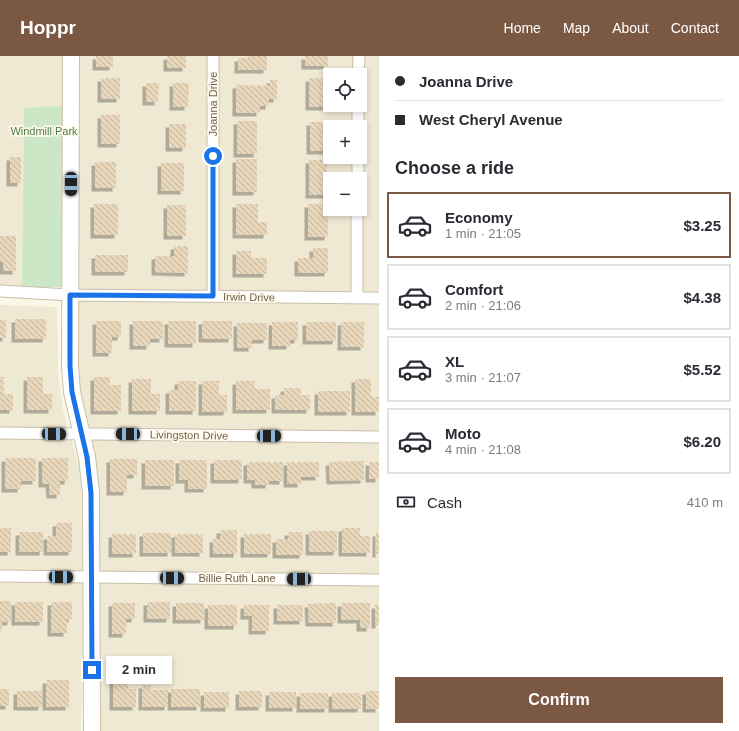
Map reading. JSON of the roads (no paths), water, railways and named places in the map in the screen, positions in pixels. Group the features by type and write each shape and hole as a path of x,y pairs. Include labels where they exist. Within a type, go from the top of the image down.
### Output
{"street":[{"path":"71,56 70,366 72,392 87,457 91,493 92,731"},
{"name":"Joanna Drive","path":"213,56 213,296"},
{"path":"358,56 358,68"},
{"path":"357,216 357,298"},
{"name":"Irwin Drive","path":"0,291 70,295 379,298"},
{"name":"Livingston Drive","path":"0,433 379,437"},
{"name":"Billie Ruth Lane","path":"0,576 379,580"}],"park label":[{"name":"Windmill Park","path":"44,131"}]}
